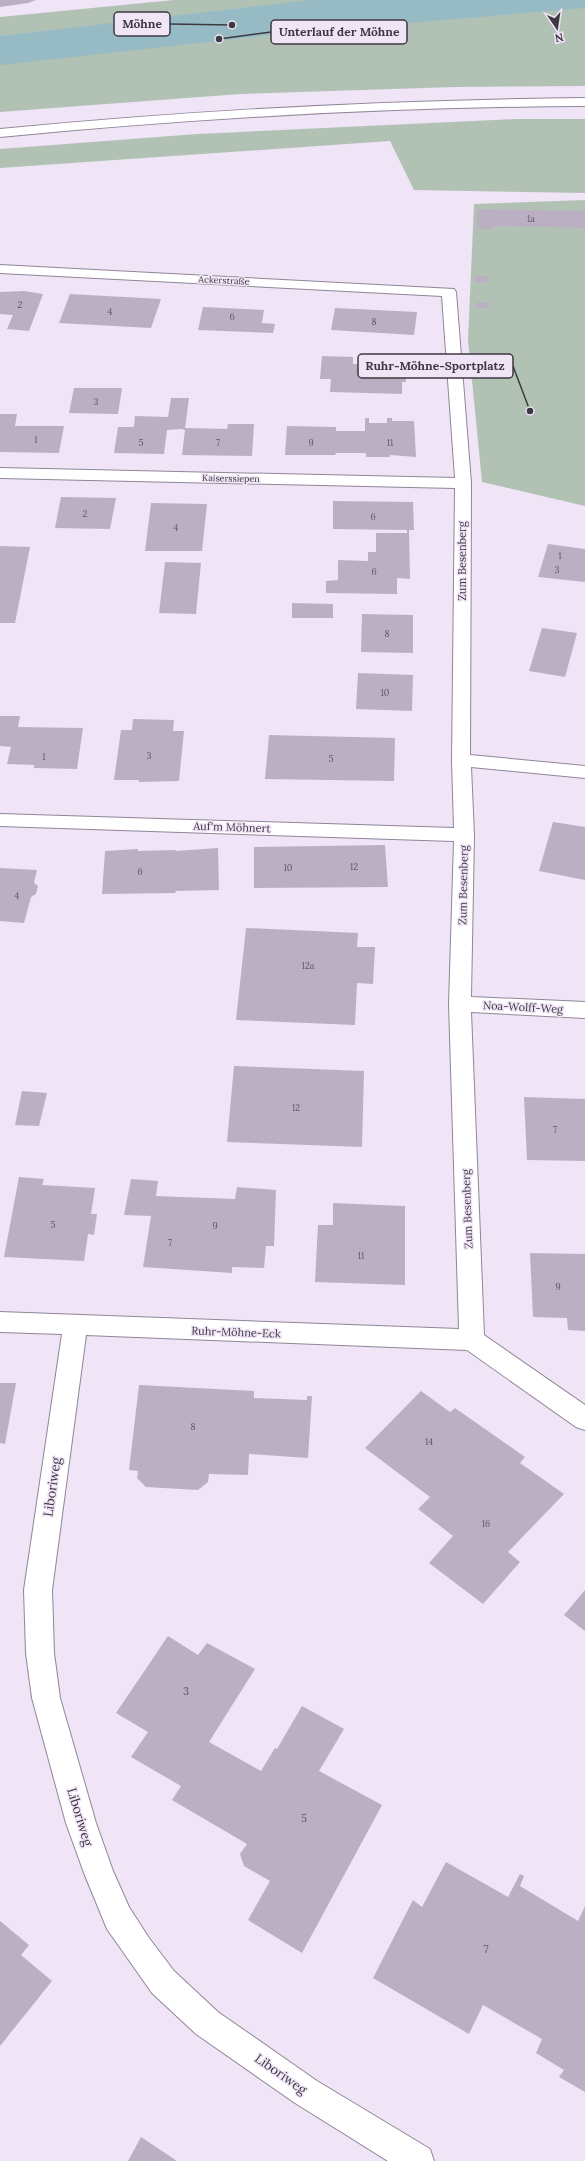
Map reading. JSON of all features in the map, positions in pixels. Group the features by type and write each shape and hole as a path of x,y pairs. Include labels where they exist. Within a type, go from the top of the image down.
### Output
{"street":[{"path":"0,133 68,126 339,108 585,102"},
{"name":"Ackerstraße","path":"0,269 449,292"},
{"name":"Zum Besenberg","path":"449,292 463,483 461,760 464,835 460,1004 472,1340"},
{"name":"Kaiserssiepen","path":"0,473 463,483"},
{"path":"461,760 585,772"},
{"name":"Auf'm Möhnert","path":"0,820 464,835"},
{"name":"Noa-Wolff-Weg","path":"460,1004 585,1010"},
{"name":"Ruhr-Möhne-Eck","path":"0,1322 472,1340"},
{"name":"Liboriweg","path":"75,1326 38,1590 40,1653 46,1698 81,1822 98,1873 118,1918 138,1949 163,1982 207,2023 306,2092 418,2161"},
{"path":"472,1340 585,1418"}],"shaded area":[{"path":"174,0 585,0 585,86 455,87 240,94 0,112 0,17"},
{"path":"310,0 585,0 585,8 281,34 0,65 0,36"},
{"path":"516,119 585,119 585,193 414,190 390,141 0,168 0,149 197,134"},
{"path":"585,200 585,506 482,482 468,340 474,204"}],"building":[{"path":"0,0 36,0 28,3 0,7"},
{"path":"477,209 585,211 585,228 493,226 494,229 477,229"},
{"path":"475,276 488,276 488,282 475,282"},
{"path":"24,291 43,294 29,331 7,329 13,315 0,314 0,292"},
{"path":"70,294 161,299 151,328 59,323"},
{"path":"476,302 489,303 489,308 476,308"},
{"path":"203,307 264,310 262,323 275,324 273,333 198,330"},
{"path":"335,308 417,312 414,335 331,330"},
{"path":"322,356 353,357 353,364 406,365 406,382 402,382 402,394 330,392 331,379 320,379"},
{"path":"74,388 122,388 118,414 69,413"},
{"path":"171,398 189,398 185,428 227,429 228,424 254,424 252,456 182,455 185,430 181,429 167,430 164,454 114,453 118,427 134,427 135,416 168,417"},
{"path":"0,414 17,414 15,426 64,426 59,453 0,452"},
{"path":"365,418 369,418 369,423 387,423 387,418 392,418 392,421 414,421 416,457 390,455 390,457 366,457 366,453 336,453 335,455 285,455 287,426 336,427 336,431 365,431"},
{"path":"61,497 116,498 110,529 55,528"},
{"path":"333,501 413,502 414,530 409,530 410,579 397,578 397,594 326,593 326,581 338,580 338,560 368,561 368,552 376,552 376,533 407,533 407,530 333,529"},
{"path":"151,503 207,504 202,551 145,551"},
{"path":"548,544 585,549 585,582 538,577"},
{"path":"0,546 30,547 15,623 0,623"},
{"path":"165,562 201,563 196,614 159,613"},
{"path":"292,603 333,604 333,618 292,618"},
{"path":"362,614 413,615 413,653 361,652"},
{"path":"542,628 577,633 565,677 529,671"},
{"path":"358,673 413,675 412,711 356,709"},
{"path":"0,716 20,716 18,727 83,728 77,769 34,768 34,765 7,764 11,747 0,746"},
{"path":"133,719 174,720 173,731 184,731 179,781 139,782 139,780 114,780 121,730 132,730"},
{"path":"269,735 395,738 394,781 265,779"},
{"path":"553,822 585,827 585,880 539,871"},
{"path":"385,845 388,887 254,888 254,847"},
{"path":"218,848 219,890 176,891 175,893 102,894 105,851 138,849 138,851 176,851"},
{"path":"0,868 37,870 34,883 38,886 36,894 31,897 24,923 0,921"},
{"path":"246,928 358,933 357,947 375,947 373,984 357,983 355,1025 236,1020"},
{"path":"234,1066 364,1071 362,1147 227,1142"},
{"path":"22,1091 47,1093 39,1126 15,1125"},
{"path":"524,1097 585,1099 585,1161 527,1160"},
{"path":"19,1177 44,1179 42,1185 95,1188 91,1214 97,1214 94,1235 88,1234 84,1261 4,1257"},
{"path":"131,1179 158,1181 156,1196 235,1199 237,1187 276,1190 274,1246 266,1246 264,1268 232,1267 232,1273 143,1267 151,1216 124,1215"},
{"path":"333,1203 405,1206 405,1285 315,1282 318,1225 333,1225"},
{"path":"530,1253 585,1254 585,1331 568,1330 567,1318 533,1317"},
{"path":"0,1383 16,1383 5,1444 0,1443"},
{"path":"139,1385 254,1391 254,1398 307,1400 307,1396 312,1396 308,1458 249,1454 248,1475 209,1474 208,1482 198,1490 146,1487 137,1478 138,1471 129,1470"},
{"path":"421,1391 450,1412 455,1408 525,1457 520,1463 564,1494 508,1552 520,1562 483,1604 429,1563 453,1536 418,1509 430,1497 365,1448"},
{"path":"585,1590 585,1631 564,1615"},
{"path":"168,1636 198,1655 207,1643 255,1669 209,1742 261,1771 275,1748 277,1749 302,1706 344,1729 319,1771 382,1805 302,1953 248,1920 270,1881 244,1866 240,1854 247,1844 172,1800 181,1786 131,1757 148,1732 116,1713"},
{"path":"446,1862 508,1897 520,1874 524,1876 520,1886 578,1921 585,1906 585,2092 559,2077 564,2070 536,2053 542,2039 483,2005 469,2034 373,1978 413,1900 422,1907"},
{"path":"0,1921 29,1945 21,1955 52,1981 0,2046"},
{"path":"141,2137 177,2161 128,2161"}],"place":[{"name":"Möhne","path":"232,25"},
{"name":"Unterlauf der Möhne","path":"219,39"},
{"name":"Ruhr-Möhne-Sportplatz","path":"530,411"}]}
